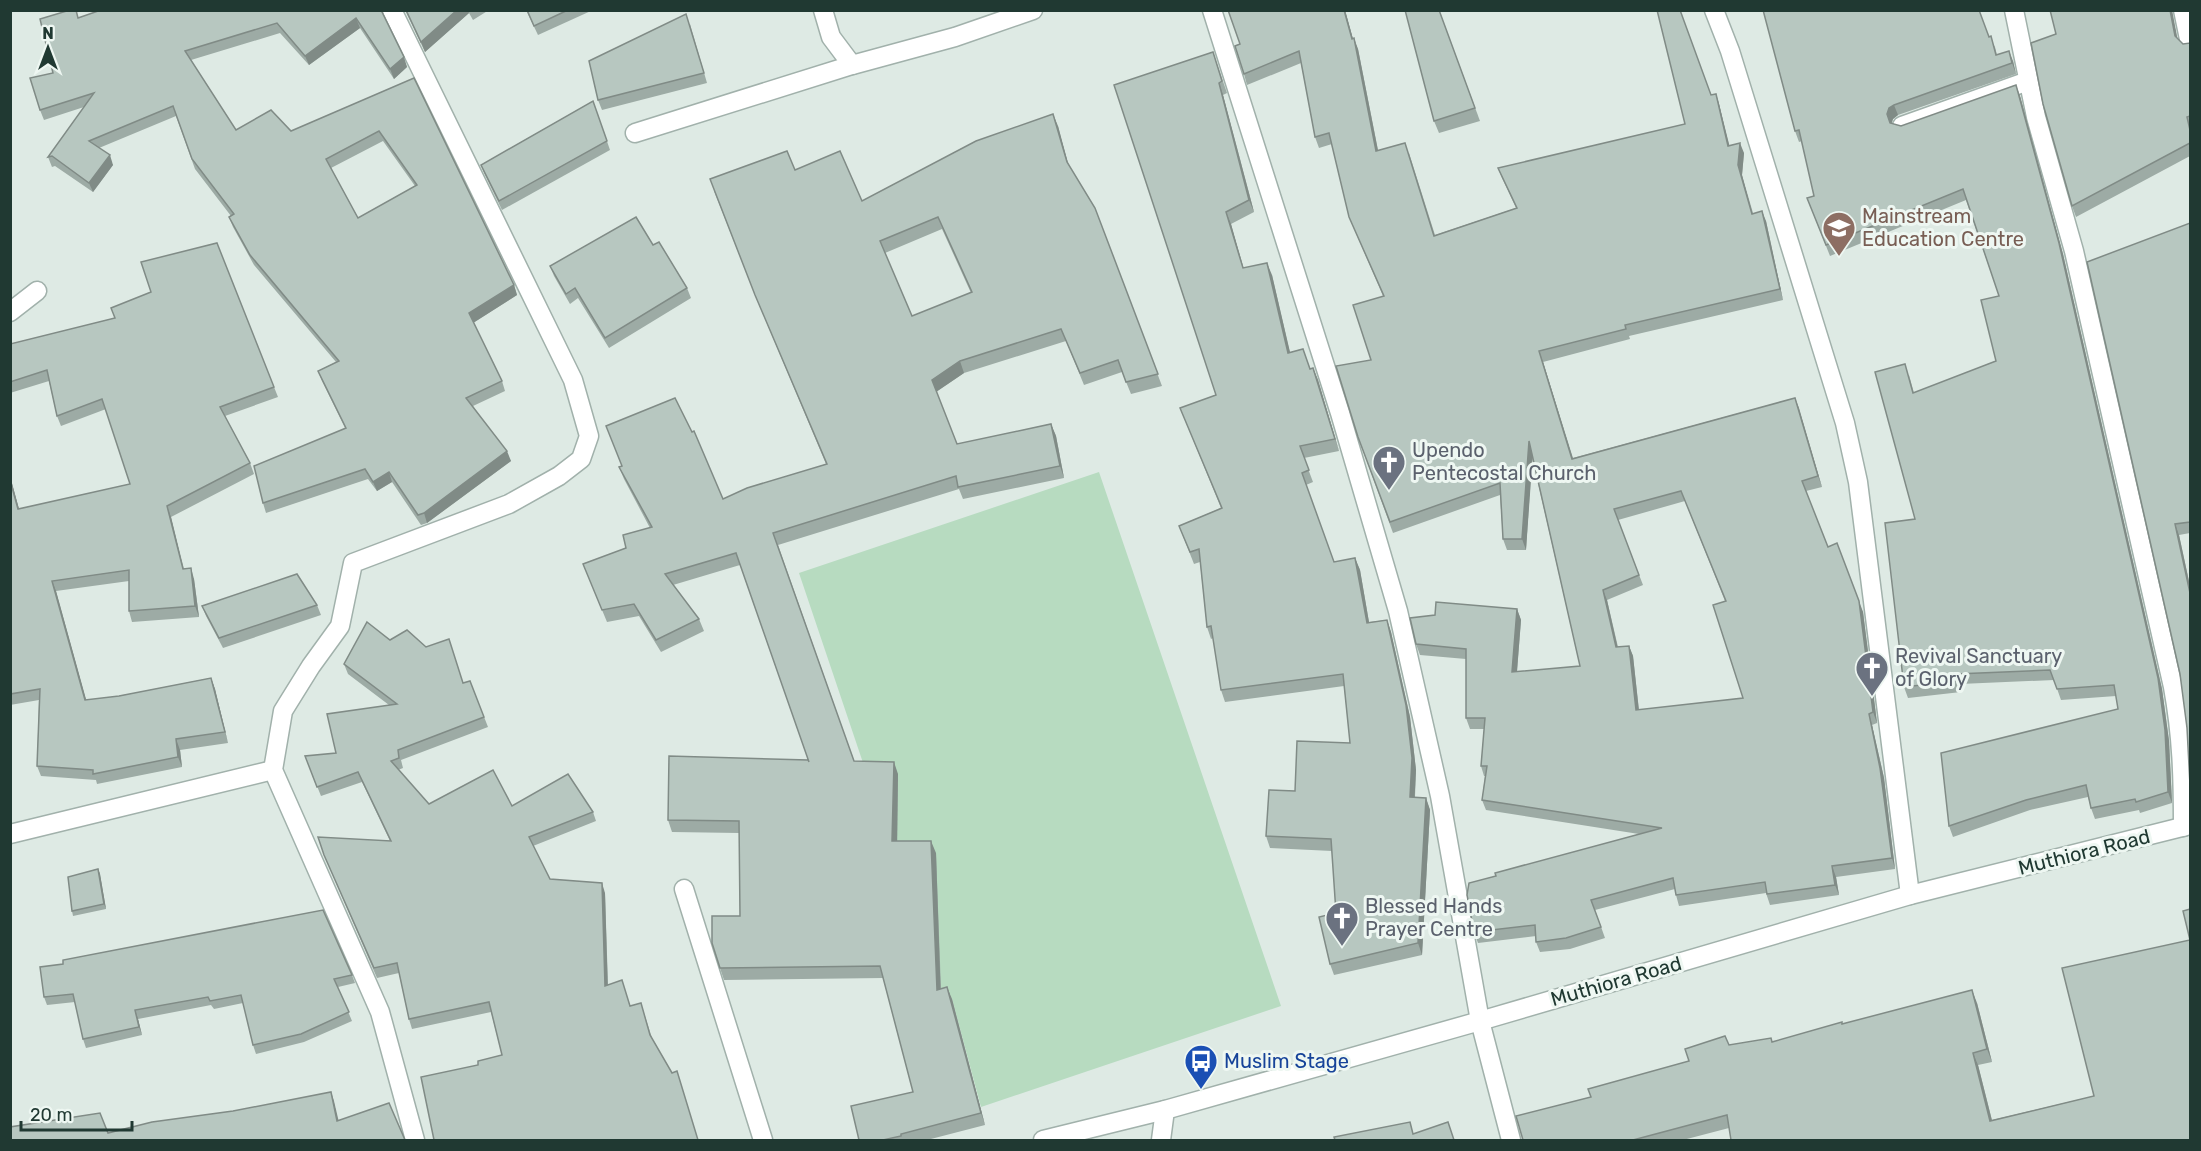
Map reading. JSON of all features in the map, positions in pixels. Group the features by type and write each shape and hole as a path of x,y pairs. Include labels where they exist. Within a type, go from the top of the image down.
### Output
{"street":[{"path":"392,10 573,380 589,436 581,459 559,476 519,498 353,564 340,626 311,666 283,711 273,770 380,1012 415,1140"},
{"path":"824,10 831,37 852,65"},
{"path":"635,133 852,65 955,37 1033,10"},
{"path":"1212,10 1336,401 1398,610 1440,796 1479,1021 1511,1140"},
{"path":"1714,10 1730,51 1845,423 1858,482 1910,895"},
{"path":"2014,10 2036,117 2074,251 2173,687 2181,727 2187,826"},
{"path":"2183,10 2190,44"},
{"path":"1902,126 2028,81"},
{"path":"10,312 37,291"},
{"path":"10,834 273,770"},
{"name":"Muthiora Road","path":"1042,1140 1165,1110 1910,895 2187,826"},
{"path":"684,889 763,1140"},
{"path":"1161,1140 1165,1110"}],"green space":[{"path":"1099,472 1281,1006 981,1107 952,999 942,997 799,573"}],"building":[{"path":"70,10 76,10 78,18 101,10 381,10 404,57 390,69 356,18 305,56 277,23 185,51 236,130 271,110 291,131 414,78 514,285 469,313 502,381 466,398 507,451 424,513 418,515 389,472 373,482 365,469 263,503 254,466 346,428 318,371 339,361 250,255 229,217 234,214 192,159 173,106 89,141 110,155 89,183 52,156 48,157 94,93 40,110 30,78 53,73 40,19","holes":["379,131 417,185 358,218 326,159"]},
{"path":"406,10 457,10 421,42"},
{"path":"527,10 568,10 534,26"},
{"path":"1228,10 1344,10 1352,39 1354,38 1376,151 1405,143 1434,236 1517,208 1498,168 1685,124 1657,10 1680,10 1711,95 1716,94 1728,146 1740,143 1738,165 1752,214 1762,211 1780,289 1625,325 1626,329 1539,351 1572,459 1795,398 1818,476 1802,481 1828,547 1837,543 1859,601 1873,712 1869,714 1880,768 1892,858 1832,866 1835,885 1767,894 1765,882 1676,895 1673,878 1591,900 1601,927 1566,938 1536,942 1535,925 1474,932 1467,895 1469,883 1496,876 1495,873 1662,828 1482,800 1487,766 1481,766 1485,718 1466,718 1466,649 1416,644 1410,618 1435,615 1436,602 1517,609 1512,672 1580,666 1529,441 1522,539 1503,539 1500,483 1390,522 1358,437 1336,366 1371,360 1353,305 1384,296 1349,217 1329,133 1315,137 1299,51 1244,74 1235,46 1240,44","holes":["1681,491 1726,601 1713,605 1743,698 1636,710 1629,646 1616,647 1603,590 1639,575 1614,509"]},
{"path":"1405,10 1439,10 1475,108 1434,121"},
{"path":"1763,10 1979,10 1989,37 1991,36 1996,55 2009,51 2012,63 1894,105 1889,108 1887,114 1890,123 1901,126 2016,85 2059,243 2158,678 2165,730 2168,792 2136,802 2135,799 2091,808 2086,785 2026,800 1949,826 1941,753 2118,709 2114,685 2057,689 2050,670 1956,674 1957,681 1904,687 1885,523 1915,519 1875,372 1905,364 1913,393 1996,361 1981,300 1999,296 1963,189 1826,245 1807,198 1814,196 1799,130 1795,131"},
{"path":"2050,10 2170,10 2175,36 2183,44 2190,43 2190,116 2187,117 2190,143 2072,206 2043,104 2031,43 2056,34"},
{"path":"686,14 704,73 598,100 589,61"},
{"path":"1213,52 1222,81 1219,83 1249,200 1226,212 1243,268 1267,263 1288,353 1303,349 1310,369 1313,368 1335,439 1300,446 1309,470 1302,473 1334,562 1355,558 1367,623 1387,620 1406,705 1412,758 1410,797 1426,798 1418,943 1330,964 1319,917 1336,913 1331,839 1266,836 1269,790 1295,791 1297,741 1350,743 1343,674 1221,690 1211,626 1207,627 1199,549 1190,552 1179,526 1222,508 1180,408 1216,395 1114,85"},
{"path":"593,101 607,141 499,201 481,165"},
{"path":"1053,114 1067,162 1095,208 1158,374 1126,382 1118,360 1080,373 1061,329 960,361 932,380 957,444 1051,424 1060,466 958,487 956,476 773,533 854,761 894,762 892,841 931,841 937,990 947,987 981,1113 883,1140 859,1140 851,1106 913,1092 880,966 720,968 712,943 712,916 740,916 739,821 668,820 669,756 808,760 809,762 736,553 665,574 699,619 656,640 634,604 602,610 583,564 626,548 623,535 652,527 619,467 622,466 606,426 675,398 692,432 694,431 723,499 747,488 827,464 755,295 710,179 787,151 795,170 840,151 862,201 976,141","holes":["938,217 972,292 912,316 880,241"]},
{"path":"636,217 653,245 659,242 687,288 605,338 575,288 566,294 550,266"},
{"path":"2190,223 2190,522 2175,524 2190,593 2190,785 2187,728 2180,674 2087,262"},
{"path":"217,243 274,387 220,407 250,463 167,506 183,569 191,568 195,606 129,611 129,570 52,581 85,700 119,696 211,678 225,732 176,739 178,757 93,774 93,770 37,766 40,689 10,694 10,480 18,509 130,484 102,399 57,416 47,370 10,382 10,344 115,318 111,308 151,292 141,262"},
{"path":"297,574 317,605 219,638 202,606"},
{"path":"367,622 390,640 407,630 426,647 449,639 463,683 470,681 484,717 398,750 399,758 391,761 429,804 493,770 512,806 568,774 593,812 529,837 550,879 602,883 605,986 622,980 630,1006 641,1003 650,1035 672,1073 677,1071 698,1140 434,1140 421,1077 478,1065 478,1061 502,1055 489,1002 409,1019 397,963 374,968 318,837 391,841 358,772 317,787 305,756 336,753 327,714 397,704 344,664"},
{"path":"98,869 104,904 72,911 68,877"},
{"path":"2190,909 2190,940 2183,911"},
{"path":"323,910 352,975 334,979 349,1012 301,1034 253,1045 241,995 210,1001 208,997 135,1010 139,1027 83,1039 73,994 44,997 40,967 63,964 63,960"},
{"path":"2190,940 2190,1140 1731,1140 1727,1115 1633,1140 1523,1140 1516,1116 1591,1097 1588,1089 1689,1061 1685,1049 1725,1036 1729,1045 1771,1038 1772,1042 1972,990 1987,1049 1973,1053 1990,1121 2094,1096 2062,968"},
{"path":"331,1092 337,1121 389,1103 405,1140 10,1140 10,1127 100,1113 108,1133 152,1122 233,1111"},
{"path":"1410,1122 1413,1134 1448,1122 1454,1140 1335,1140 1334,1137"}],"place":[{"name":"Mainstream Education Centre","path":"1839,257"},
{"name":"Upendo Pentecostal Church","path":"1389,491"},
{"name":"Revival Sanctuary of Glory","path":"1872,697"},
{"name":"Blessed Hands Prayer Centre","path":"1342,947"},
{"name":"Muslim Stage","path":"1201,1090"}]}
